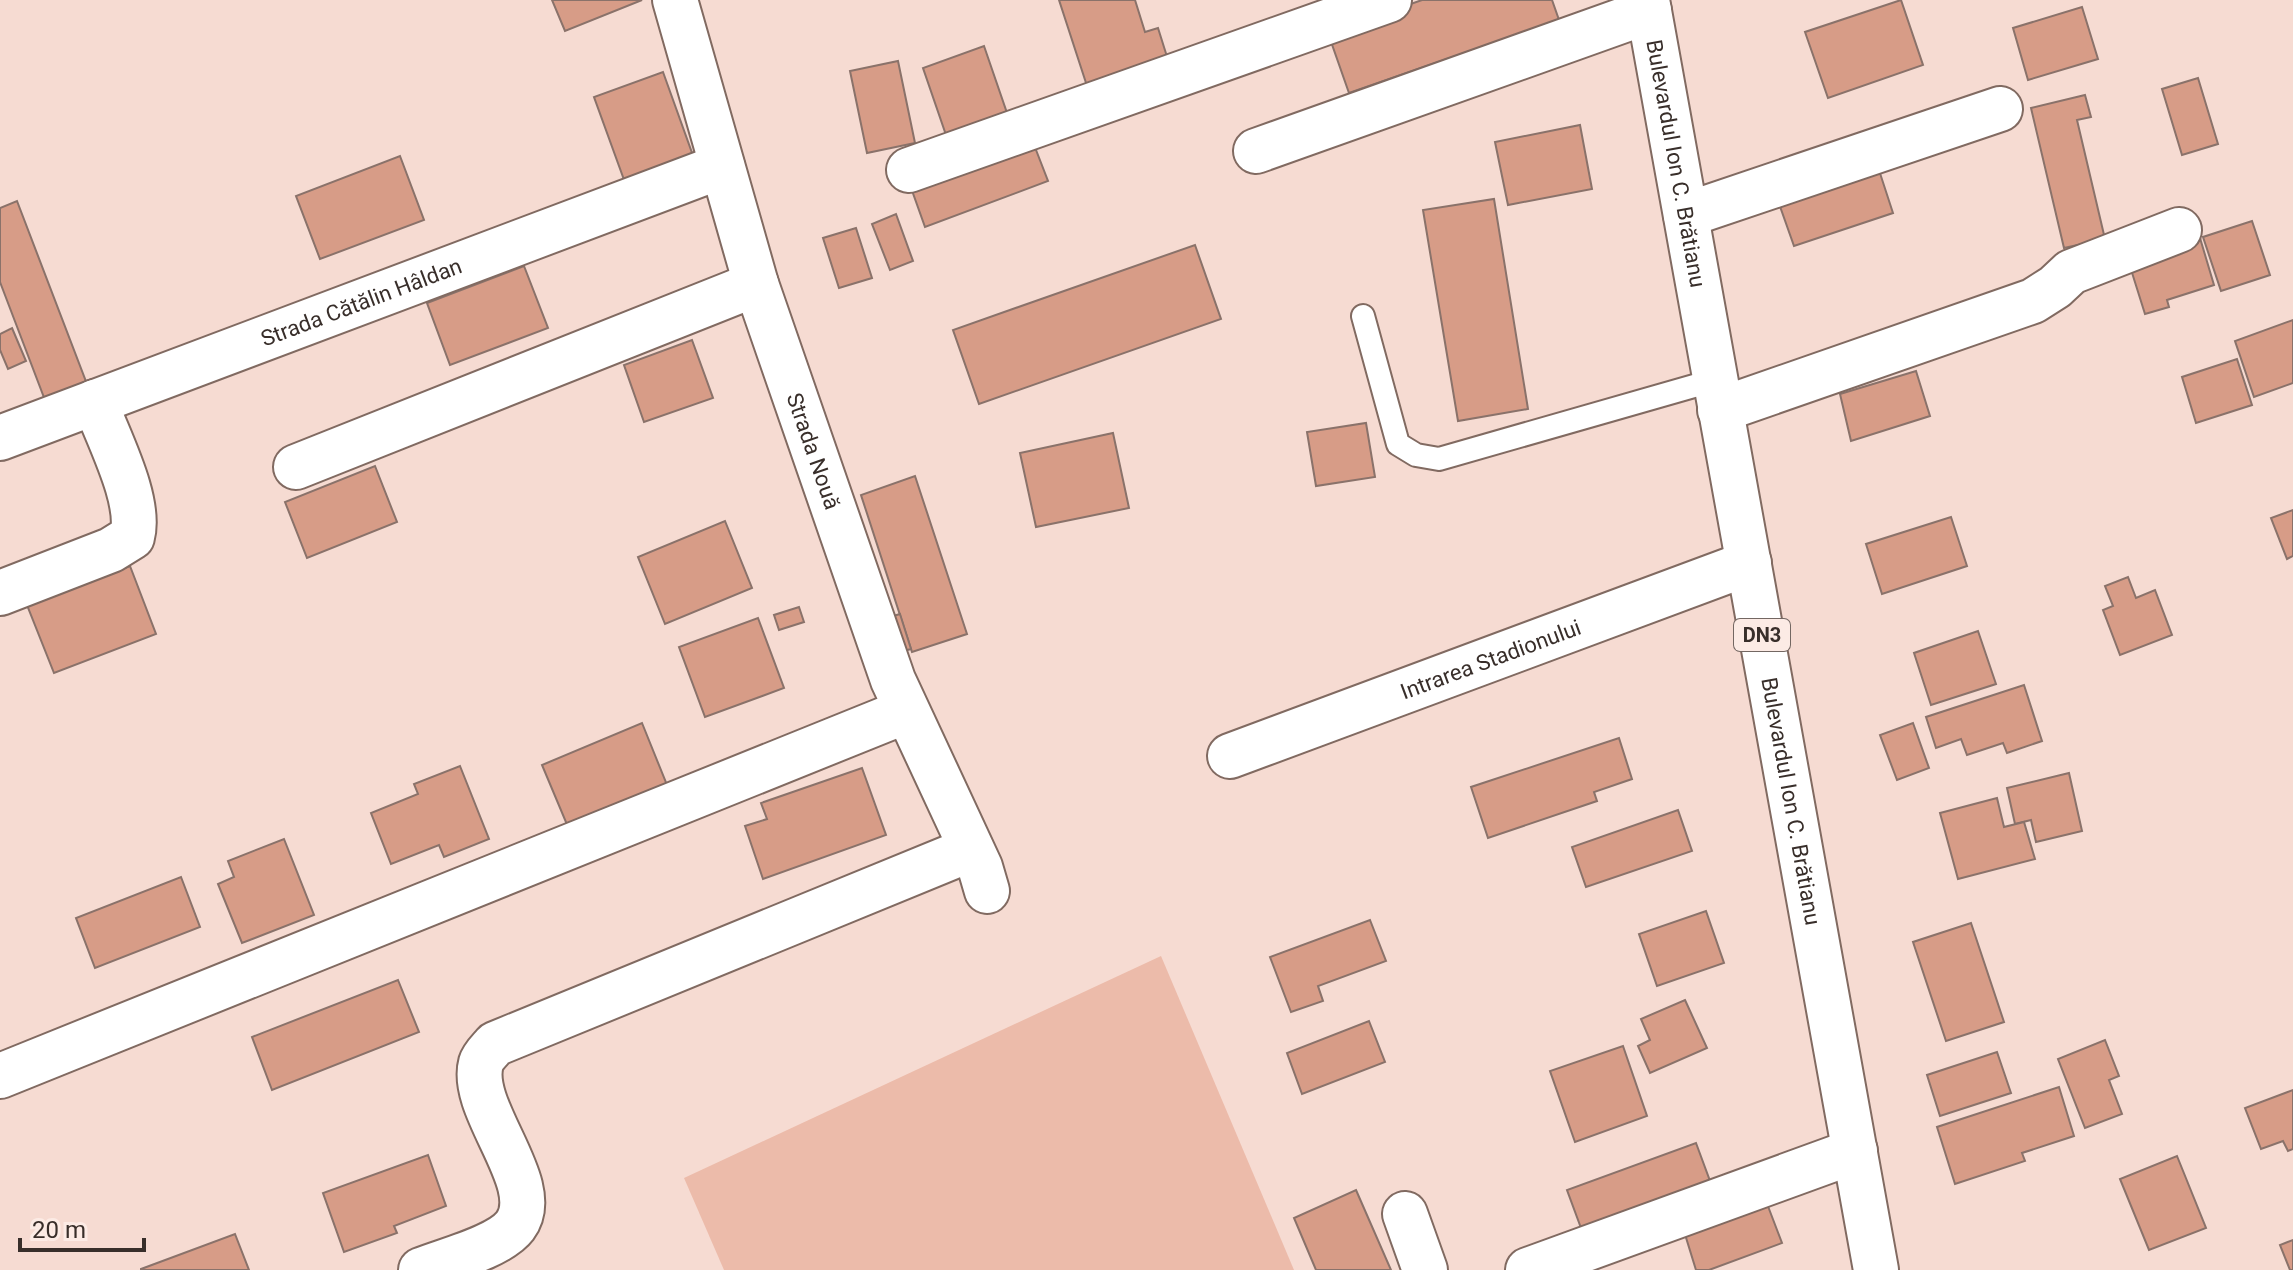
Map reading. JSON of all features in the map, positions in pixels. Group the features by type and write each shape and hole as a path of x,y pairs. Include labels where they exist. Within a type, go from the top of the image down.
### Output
{"street":[{"name":"Strada Nouă","path":"675,0 756,284 906,711 971,849 987,891"},
{"path":"909,170 1389,0"},
{"path":"1256,151 1648,6"},
{"name":"Bulevardul Ion C. Brătianu","path":"1648,6 1876,1270"},
{"path":"1686,215 2000,109"},
{"name":"Strada Cătălin Hâldan","path":"0,438 722,166"},
{"path":"1718,395 2033,301 2082,267 2179,230"},
{"path":"296,467 756,284"},
{"path":"0,593 111,550 132,537 136,524 134,504 95,402"},
{"name":"Intrarea Stadionului","path":"1230,756 1749,563"},
{"path":"0,1076 906,711"},
{"path":"421,1270 498,1240 515,1226 523,1206 518,1181 480,1086 481,1061 495,1044 971,849"},
{"path":"1528,1270 1855,1151"},
{"path":"1405,1214 1425,1270"}],"lane":[{"path":"1363,316 1398,444 1416,455 1439,459 1718,395"}],"shaded area":[{"path":"1161,956 1294,1270 724,1270 684,1178"}],"building":[{"path":"552,0 642,0 565,31"},
{"path":"1059,0 1135,0 1145,32 1158,28 1169,63 1088,89"},
{"path":"1422,0 1552,0 1559,20 1349,93 1328,33"},
{"path":"1901,0 1923,65 1828,98 1805,32"},
{"path":"2082,7 2098,59 2028,80 2013,28"},
{"path":"984,46 1007,113 946,135 923,68"},
{"path":"898,61 915,143 867,153 850,71"},
{"path":"663,72 696,164 627,188 594,97"},
{"path":"2198,78 2218,144 2182,155 2162,89"},
{"path":"2085,95 2091,117 2077,120 2105,239 2064,248 2031,108"},
{"path":"1580,125 1592,189 1508,205 1495,142"},
{"path":"1031,137 1048,181 925,227 909,182"},
{"path":"400,156 424,220 320,259 296,196"},
{"path":"1877,164 1893,213 1794,246 1777,198"},
{"path":"1494,199 1528,409 1458,421 1423,210"},
{"path":"17,201 90,392 48,408 0,282 0,208"},
{"path":"896,214 913,261 890,270 872,224"},
{"path":"2252,221 2270,275 2221,291 2203,237"},
{"path":"856,228 872,278 839,288 823,238"},
{"path":"2200,238 2214,285 2167,300 2169,307 2145,314 2128,260"},
{"path":"1195,245 1221,319 979,404 953,330"},
{"path":"524,266 548,328 450,365 427,303"},
{"path":"2293,320 2293,383 2254,397 2235,341"},
{"path":"12,328 26,361 8,369 0,350 0,334"},
{"path":"692,340 713,398 644,422 624,365"},
{"path":"2237,359 2252,405 2196,423 2182,377"},
{"path":"1916,371 1930,416 1851,441 1840,394"},
{"path":"1366,423 1375,477 1316,486 1307,432"},
{"path":"1113,433 1129,508 1036,527 1020,453"},
{"path":"375,466 397,522 307,558 285,502"},
{"path":"915,476 967,634 912,652 861,495"},
{"path":"2293,510 2293,556 2287,559 2271,518"},
{"path":"1951,517 1967,566 1882,594 1866,544"},
{"path":"725,521 752,588 665,624 638,557"},
{"path":"130,566 156,634 54,673 27,605"},
{"path":"2128,577 2136,598 2155,590 2172,635 2120,655 2103,610 2113,606 2105,586"},
{"path":"799,607 804,622 779,630 774,615"},
{"path":"900,614 911,649 893,654 883,619"},
{"path":"758,618 784,688 705,717 679,647"},
{"path":"1978,631 1996,684 1931,705 1914,653"},
{"path":"2024,685 2042,741 2007,753 2003,743 1967,755 1961,739 1936,748 1926,717"},
{"path":"642,723 667,785 568,827 542,765"},
{"path":"1913,723 1929,768 1897,780 1880,735"},
{"path":"1619,738 1632,779 1594,792 1597,801 1488,838 1471,787"},
{"path":"460,766 489,839 444,857 439,845 391,864 371,813 418,794 414,784"},
{"path":"862,768 886,835 763,879 745,826 767,819 761,803"},
{"path":"2069,773 2082,831 2036,842 2031,820 2015,824 2007,788"},
{"path":"1997,798 2004,827 2024,822 2035,859 1958,879 1940,813"},
{"path":"1678,810 1692,851 1586,887 1572,847"},
{"path":"284,839 314,915 242,943 218,884 234,877 228,861"},
{"path":"181,877 200,927 95,968 76,918"},
{"path":"1706,911 1724,963 1657,986 1639,934"},
{"path":"1370,920 1386,961 1318,986 1323,1001 1291,1012 1270,957"},
{"path":"1971,923 2004,1022 1946,1041 1913,942"},
{"path":"398,980 419,1032 272,1090 252,1037"},
{"path":"1685,1000 1707,1048 1650,1073 1638,1046 1650,1040 1641,1019"},
{"path":"1369,1021 1385,1062 1302,1094 1287,1053"},
{"path":"2105,1040 2119,1076 2109,1080 2122,1114 2085,1128 2058,1059"},
{"path":"1623,1046 1647,1116 1575,1142 1550,1071"},
{"path":"1997,1052 2011,1093 1940,1116 1927,1075"},
{"path":"2059,1087 2074,1136 2022,1153 2025,1161 1955,1184 1937,1127"},
{"path":"2293,1090 2293,1149 2288,1151 2283,1141 2261,1149 2245,1108"},
{"path":"1696,1143 1710,1181 1581,1228 1567,1190"},
{"path":"428,1155 446,1206 394,1226 397,1233 344,1252 323,1193"},
{"path":"2177,1156 2206,1228 2149,1250 2120,1179"},
{"path":"1356,1190 1391,1270 1316,1270 1294,1218"},
{"path":"1766,1201 1782,1243 1709,1270 1696,1270 1684,1231"},
{"path":"235,1234 249,1270 141,1270 141,1269"},
{"path":"2293,1240 2293,1270 2290,1270 2280,1245"}]}
